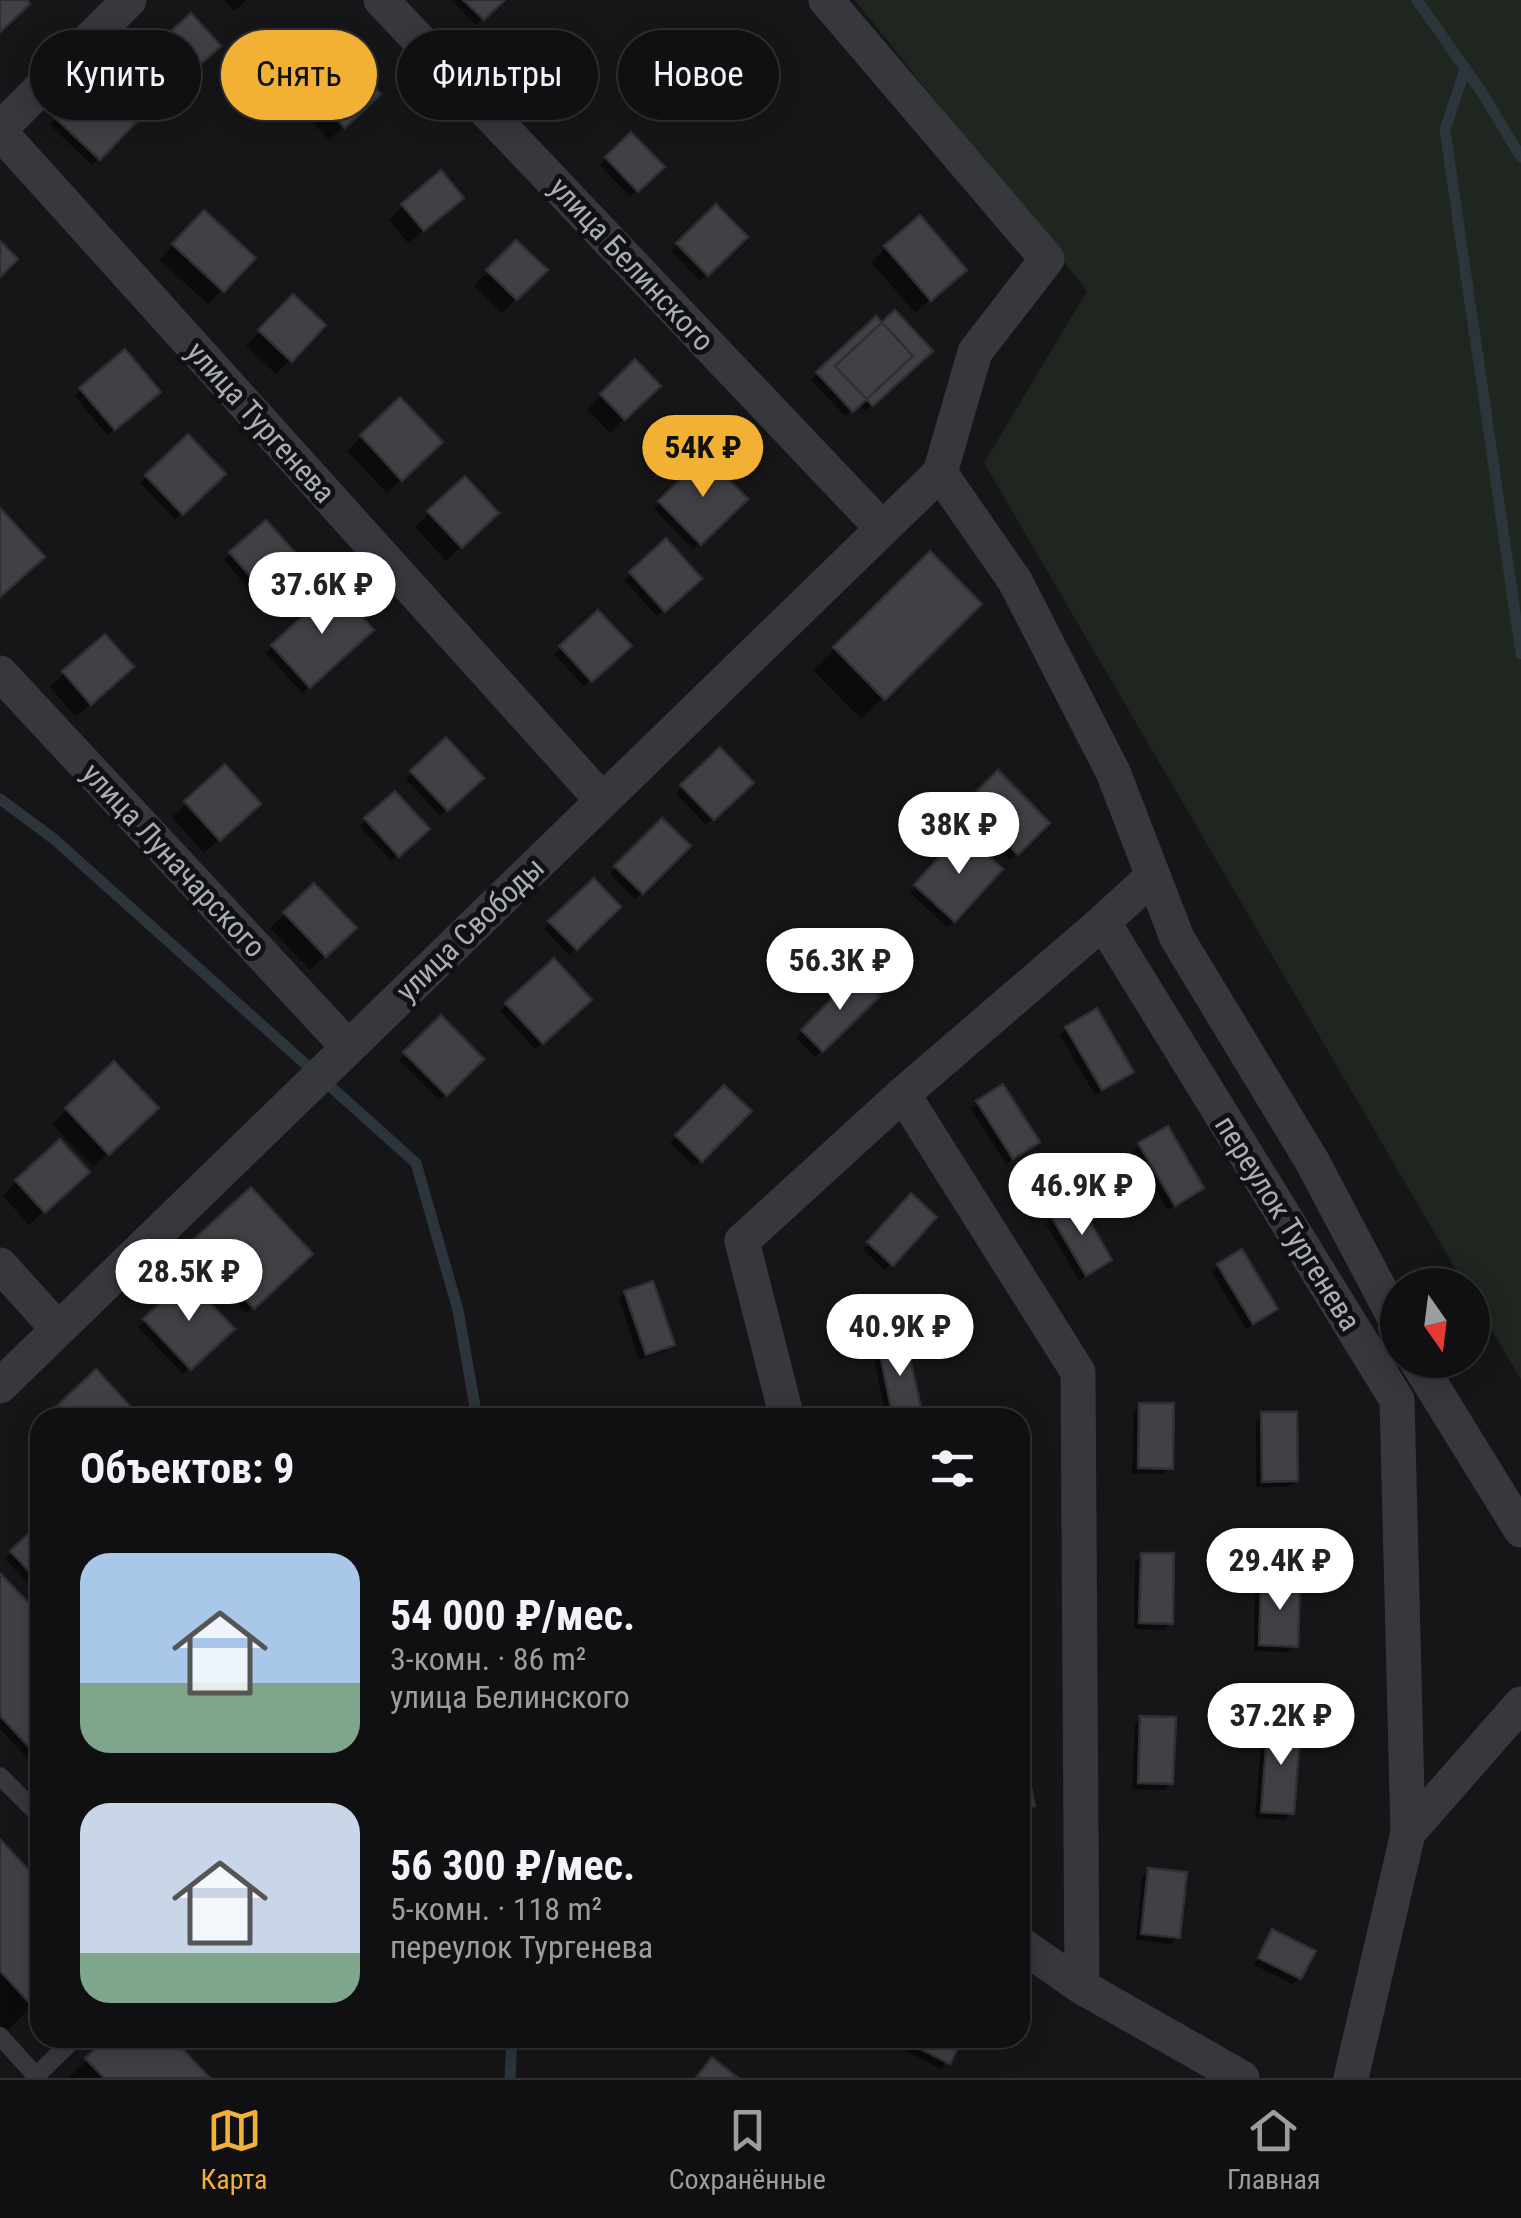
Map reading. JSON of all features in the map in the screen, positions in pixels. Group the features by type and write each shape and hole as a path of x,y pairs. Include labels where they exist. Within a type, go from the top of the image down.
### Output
{"street":[{"path":"0,131 129,0"},
{"name":"улица Белинского","path":"381,0 882,528"},
{"path":"826,0 1047,260 975,352 940,472 1015,582 1113,772 1178,938 1312,1160 1380,1290"},
{"name":"улица Тургенева","path":"0,131 602,800"},
{"name":"улица Свободы","path":"0,1386 940,472"},
{"name":"улица Луначарского","path":"0,673 348,1047"},
{"path":"785,1408 742,1242 903,1094 1152,877"},
{"name":"переулок Тургенева","path":"1103,922 1397,1400"},
{"path":"903,1094 1078,1372 1082,1987"},
{"path":"0,1265 58,1329"},
{"path":"1351,2078 1408,1833 1397,1400 1415,1378"},
{"path":"1427,1378 1521,1530"},
{"path":"1408,1833 1521,1704"},
{"path":"1030,1951 1082,1987 1242,2078"}],"lane":[{"path":"0,1776 30,1806"},
{"path":"0,2036 36,2077 65,2048"}],"shaded area":[{"path":"855,0 1521,0 1521,1380 1490,1326 1490,1268 1455,1268 984,463 1087,291"}],"building":[{"path":"0,0 27,0 30,4 0,32"},
{"path":"463,0 505,0 484,20"},
{"path":"191,13 221,46 201,64 201,30 172,30"},
{"path":"57,120 138,120 100,160"},
{"path":"337,120 353,120 345,128"},
{"path":"631,132 665,167 638,192 605,157"},
{"path":"441,170 464,198 424,231 401,204"},
{"path":"716,204 748,237 708,276 676,243"},
{"path":"204,210 256,258 224,292 172,244"},
{"path":"920,215 967,270 931,301 884,246"},
{"path":"516,240 548,270 517,300 486,270"},
{"path":"0,241 18,259 0,277"},
{"path":"293,294 326,325 292,362 258,330"},
{"path":"895,310 933,351 873,406 835,366"},
{"path":"876,316 913,356 853,412 816,372"},
{"path":"125,349 161,392 115,430 79,388"},
{"path":"635,359 661,386 625,420 600,394"},
{"path":"400,397 443,442 402,481 360,435"},
{"path":"188,434 226,474 183,515 145,475"},
{"path":"705,455 748,499 701,545 658,501"},
{"path":"465,476 499,513 462,548 427,511"},
{"path":"0,508 45,557 0,597"},
{"path":"266,520 302,560 265,593 229,552"},
{"path":"666,538 702,579 665,612 629,572"},
{"path":"930,551 982,604 885,700 833,647"},
{"path":"335,587 374,630 310,688 271,645"},
{"path":"598,610 632,646 592,682 559,646"},
{"path":"105,634 134,667 91,705 62,671"},
{"path":"446,737 484,778 448,811 410,771"},
{"path":"720,747 754,783 714,820 680,785"},
{"path":"225,764 261,804 220,841 184,801"},
{"path":"998,770 1050,823 1018,855 966,802"},
{"path":"395,791 430,829 399,857 364,818"},
{"path":"662,818 691,846 643,894 614,866"},
{"path":"962,832 1003,869 955,922 914,885"},
{"path":"594,878 621,907 577,950 548,921"},
{"path":"314,883 357,928 326,957 283,912"},
{"path":"554,958 592,1000 543,1044 505,1003"},
{"path":"857,973 880,996 823,1052 801,1030"},
{"path":"1097,1008 1134,1072 1102,1090 1065,1027"},
{"path":"441,1015 484,1059 447,1096 403,1052"},
{"path":"114,1061 159,1108 109,1155 65,1108"},
{"path":"1003,1084 1040,1142 1013,1159 976,1101"},
{"path":"724,1085 752,1111 702,1162 675,1135"},
{"path":"1168,1126 1204,1188 1175,1206 1138,1143"},
{"path":"60,1139 90,1172 45,1213 15,1180"},
{"path":"251,1187 313,1254 254,1309 192,1241"},
{"path":"911,1193 937,1217 893,1266 867,1242"},
{"path":"1078,1201 1112,1260 1086,1276 1051,1216"},
{"path":"1242,1249 1278,1309 1253,1324 1217,1264"},
{"path":"186,1278 235,1329 191,1370 143,1319"},
{"path":"653,1281 675,1345 646,1355 624,1291"},
{"path":"907,1345 921,1407 891,1408 879,1350"},
{"path":"96,1369 132,1408 55,1408"},
{"path":"1139,1403 1174,1403 1173,1469 1138,1468"},
{"path":"1261,1412 1297,1412 1298,1481 1262,1482"},
{"path":"30,1532 30,1572 10,1551"},
{"path":"1141,1553 1174,1553 1173,1624 1139,1623"},
{"path":"0,1573 30,1604 30,1748 0,1716"},
{"path":"1261,1580 1300,1580 1298,1647 1259,1645"},
{"path":"1140,1716 1176,1717 1173,1784 1138,1783"},
{"path":"1268,1721 1301,1723 1294,1814 1261,1812"},
{"path":"0,1839 30,1871 30,2004 0,1971"},
{"path":"1148,1868 1187,1872 1180,1938 1141,1934"},
{"path":"1272,1929 1316,1951 1301,1979 1258,1958"},
{"path":"96,2048 182,2048 210,2078 104,2078 85,2058"},
{"path":"918,2048 958,2048 950,2064"},
{"path":"712,2057 738,2078 696,2078"}],"waterway":[{"path":"1417,0 1481,91 1521,157"},
{"path":"1465,69 1445,130 1521,654"},
{"path":"0,799 54,839 416,1163 458,1310 475,1408"},
{"path":"510,2078 512,2048"}]}
